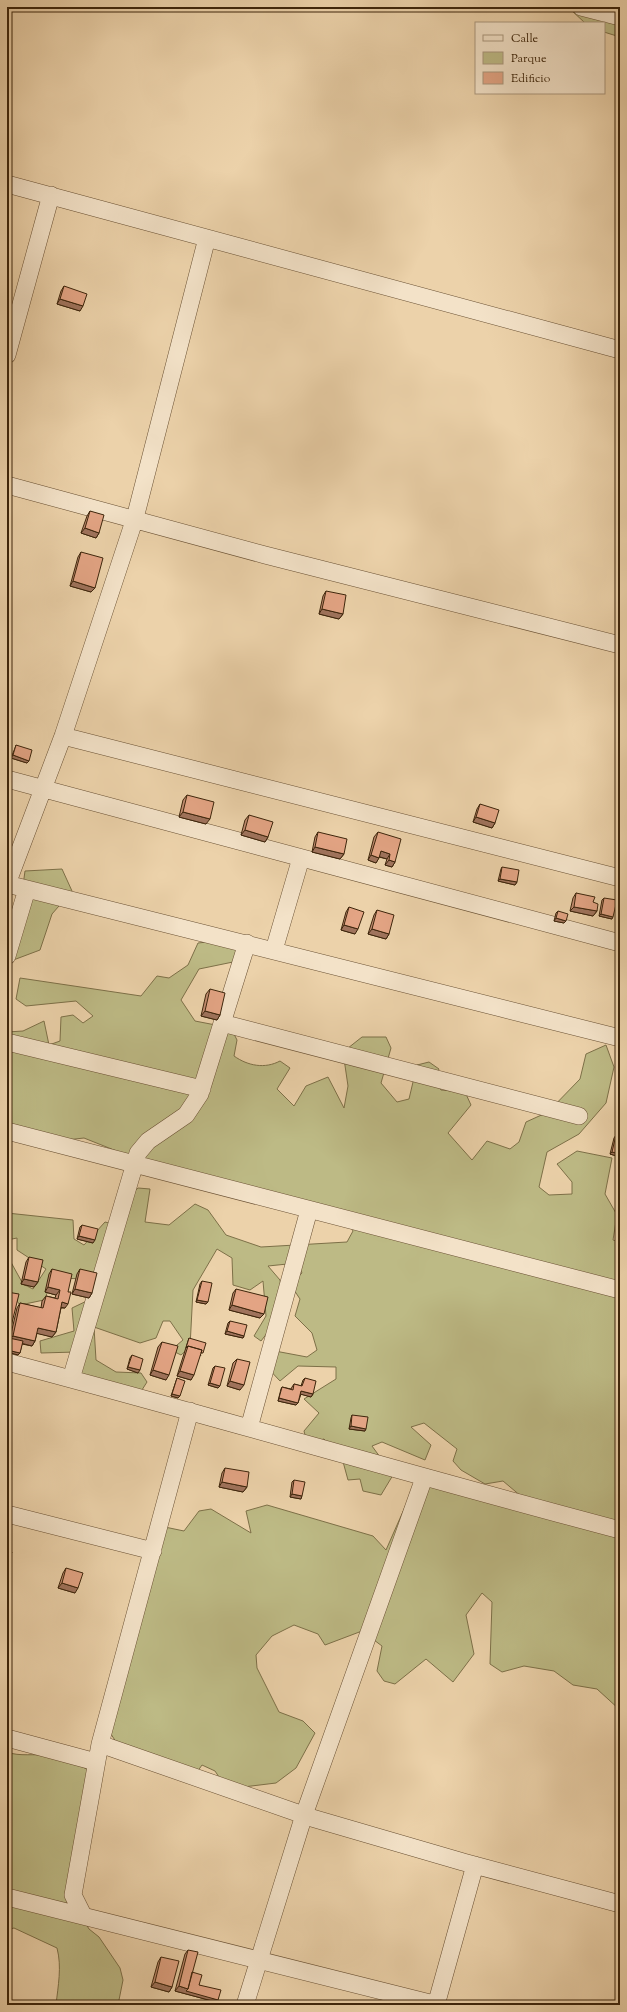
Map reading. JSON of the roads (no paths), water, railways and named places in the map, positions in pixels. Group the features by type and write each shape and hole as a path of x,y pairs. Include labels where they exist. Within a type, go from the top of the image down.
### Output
{"street":[{"path":"581,7 620,17"},
{"path":"7,184 620,350"},
{"path":"7,354 50,195"},
{"path":"208,238 135,518 63,736 7,884 274,950 618,1032"},
{"path":"7,485 135,518 265,555 620,645"},
{"path":"63,736 620,878"},
{"path":"7,779 620,943"},
{"path":"274,950 301,858"},
{"path":"7,956 27,889"},
{"path":"71,1379 138,1153 148,1141 186,1115 202,1089 247,943"},
{"path":"222,1023 579,1116"},
{"path":"7,1042 202,1089"},
{"path":"7,1131 620,1290"},
{"path":"249,1428 309,1210"},
{"path":"7,1364 71,1379 190,1411 424,1478 620,1530"},
{"path":"83,1915 73,1895 96,1762 190,1411"},
{"path":"245,2005 304,1815 424,1478"},
{"path":"7,1514 153,1550"},
{"path":"7,1738 96,1762"},
{"path":"100,1744 304,1815 475,1865 620,1904"},
{"path":"7,1897 437,2005 475,1865"}]}
